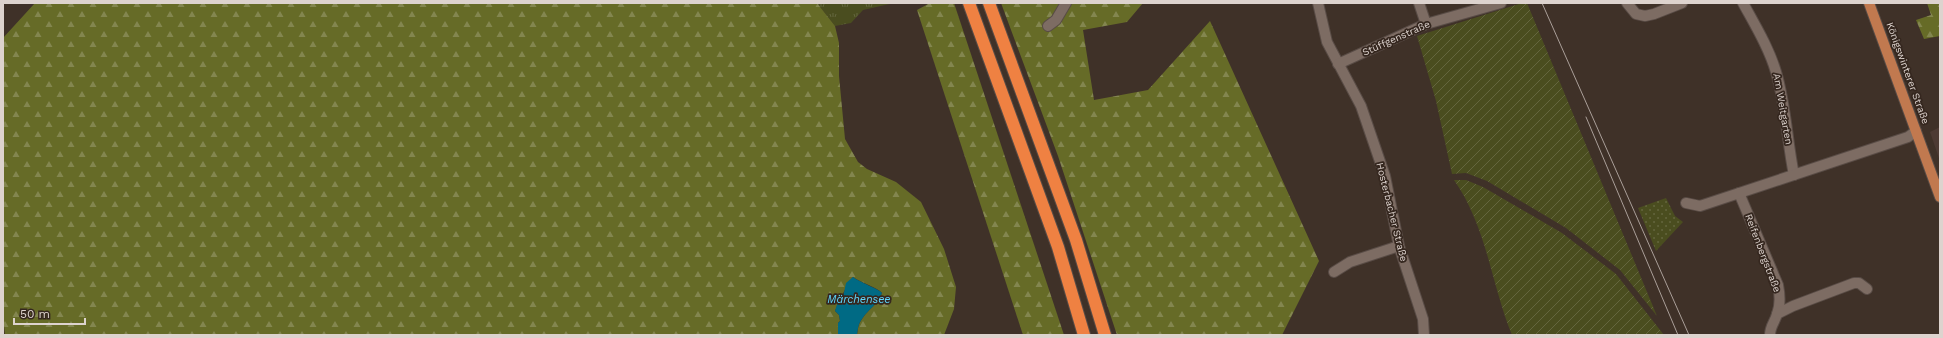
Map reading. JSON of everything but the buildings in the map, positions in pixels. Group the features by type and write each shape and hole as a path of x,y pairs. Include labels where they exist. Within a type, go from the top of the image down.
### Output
{"highway":[{"path":"968,3 1058,247 1084,335"},
{"path":"989,3 1076,240 1105,335"}],"main road":[{"name":"Königswinterer Straße","path":"1869,3 1940,197"}],"street":[{"path":"1048,26 1056,20 1066,3"},
{"name":"Hosterbacher Straße","path":"1318,3 1327,42 1361,106 1370,130 1384,176 1399,246 1423,319 1424,335"},
{"path":"1419,3 1426,24"},
{"name":"Stüffgenstraße","path":"1338,64 1426,24 1501,3"},
{"path":"1627,3 1636,14 1645,16 1682,3"},
{"name":"Am Weitgarten","path":"1743,3 1770,54 1776,71 1782,95 1794,175"},
{"path":"1686,203 1700,206 1908,137 1916,131"},
{"name":"Reifenbergstraße","path":"1740,193 1778,285 1780,298 1777,314 1772,324 1770,335"},
{"path":"1334,272 1350,262 1399,246"},
{"path":"1777,314 1854,283 1859,282 1867,289"}],"shaded area":[{"path":"1940,127 1940,161 1930,132"}],"green space":[{"path":"35,3 817,3 835,26 839,43 839,76 845,139 858,162 867,169 896,182 921,202 944,249 956,287 954,309 944,335 857,335 858,327 861,321 878,301 882,293 853,277 835,311 839,315 840,321 838,323 838,335 5,335 3,316 3,38"},
{"path":"817,3 894,3 863,10 851,23 835,26"},
{"path":"930,3 954,3 1064,335 1023,335 917,10"},
{"path":"1001,3 1143,3 1127,22 1083,30 1094,100 1148,90 1210,21 1319,261 1282,335 1117,335 1058,156"},
{"path":"1522,3 1527,3 1657,316 1620,270 1566,228 1487,181 1466,173 1452,174 1436,101 1417,36"},
{"path":"1927,3 1940,3 1940,36 1924,39 1916,20 1931,15"},
{"path":"1454,180 1466,180 1483,187 1562,233 1616,274 1664,335 1512,335 1488,256 1474,217"},
{"path":"1666,198 1675,216 1683,222 1656,251 1638,208"}],"water":[{"name":"Märchensee","path":"853,277 882,293 878,301 861,321 858,327 857,335 838,335 838,323 840,321 839,315 835,311 838,301 843,297 846,283"}],"tram line":[{"path":"1542,3 1689,335"},
{"path":"1586,117 1678,335"}]}
